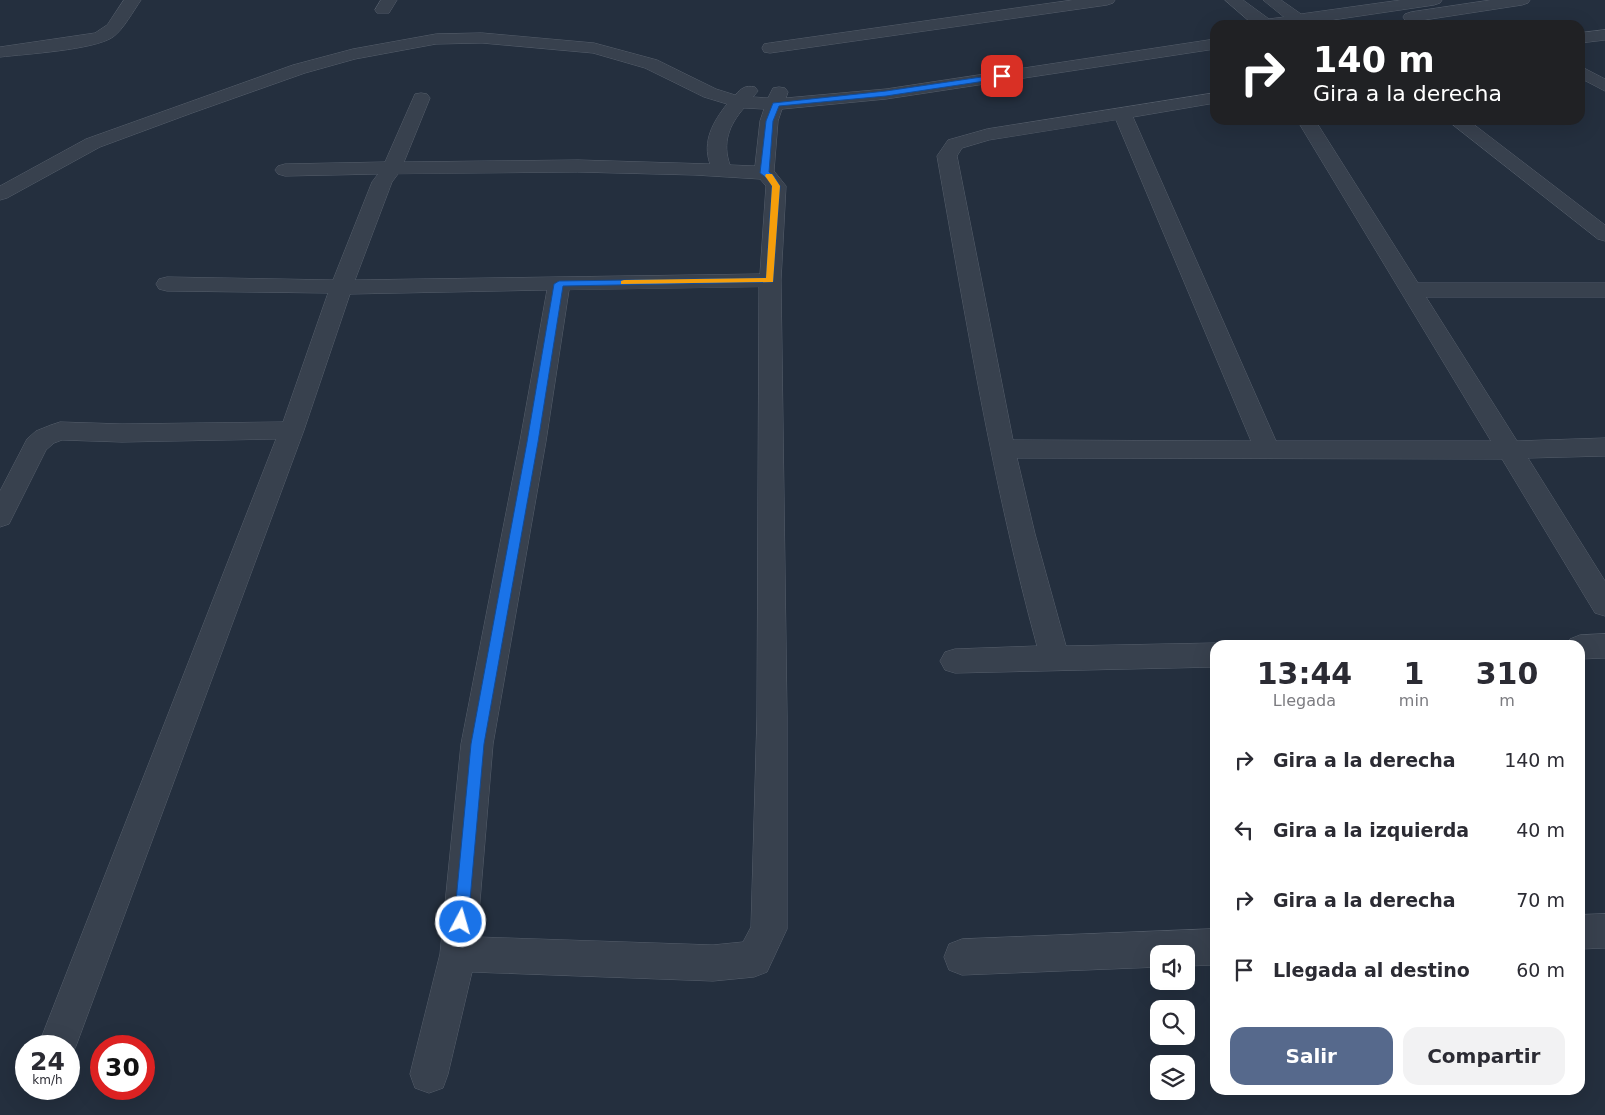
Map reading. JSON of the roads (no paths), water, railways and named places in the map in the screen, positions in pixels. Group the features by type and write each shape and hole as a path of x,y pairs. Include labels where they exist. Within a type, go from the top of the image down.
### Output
{"street":[{"path":"0,52 103,37 111,33 126,7 133,0"},
{"path":"770,48 1107,0"},
{"path":"1233,0 1259,20"},
{"path":"1271,0 1299,20"},
{"path":"1314,20 1434,0"},
{"path":"1387,20 1522,0"},
{"path":"0,176 28,160 275,65 335,47 434,28 510,26 597,32 615,36"},
{"path":"778,98 1210,33"},
{"path":"1585,37 1605,35"},
{"path":"0,194 93,143 186,108 299,69 353,54 436,39 491,39 594,48 651,64 710,92 778,98 886,94 1210,45"},
{"path":"1585,74 1605,86"},
{"path":"728,81 744,96"},
{"path":"722,170 716,154 720,126 728,113 744,96"},
{"path":"60,1035 292,430 341,287 382,182 392,168 421,98"},
{"path":"764,173 769,121 778,98"},
{"path":"1055,658 1040,608 1004,449 947,156 955,144 987,135 1210,99"},
{"path":"1122,113 1268,450"},
{"path":"1309,125 1605,605"},
{"path":"1462,125 1605,235"},
{"path":"285,170 674,166 764,173 772,177 776,186 770,280 772,716 769,929 754,959 713,963 458,954"},
{"path":"167,284 341,287 770,280"},
{"path":"429,1074 458,954 477,744 533,442 559,284"},
{"path":"1412,290 1605,290"},
{"path":"0,517 36,445 45,437 60,431 122,433 292,430"},
{"path":"1004,449 1510,450 1605,447"},
{"path":"1585,647 1605,646"},
{"path":"955,661 1210,655"},
{"path":"1585,932 1605,931"},
{"path":"962,957 1210,947"}]}
